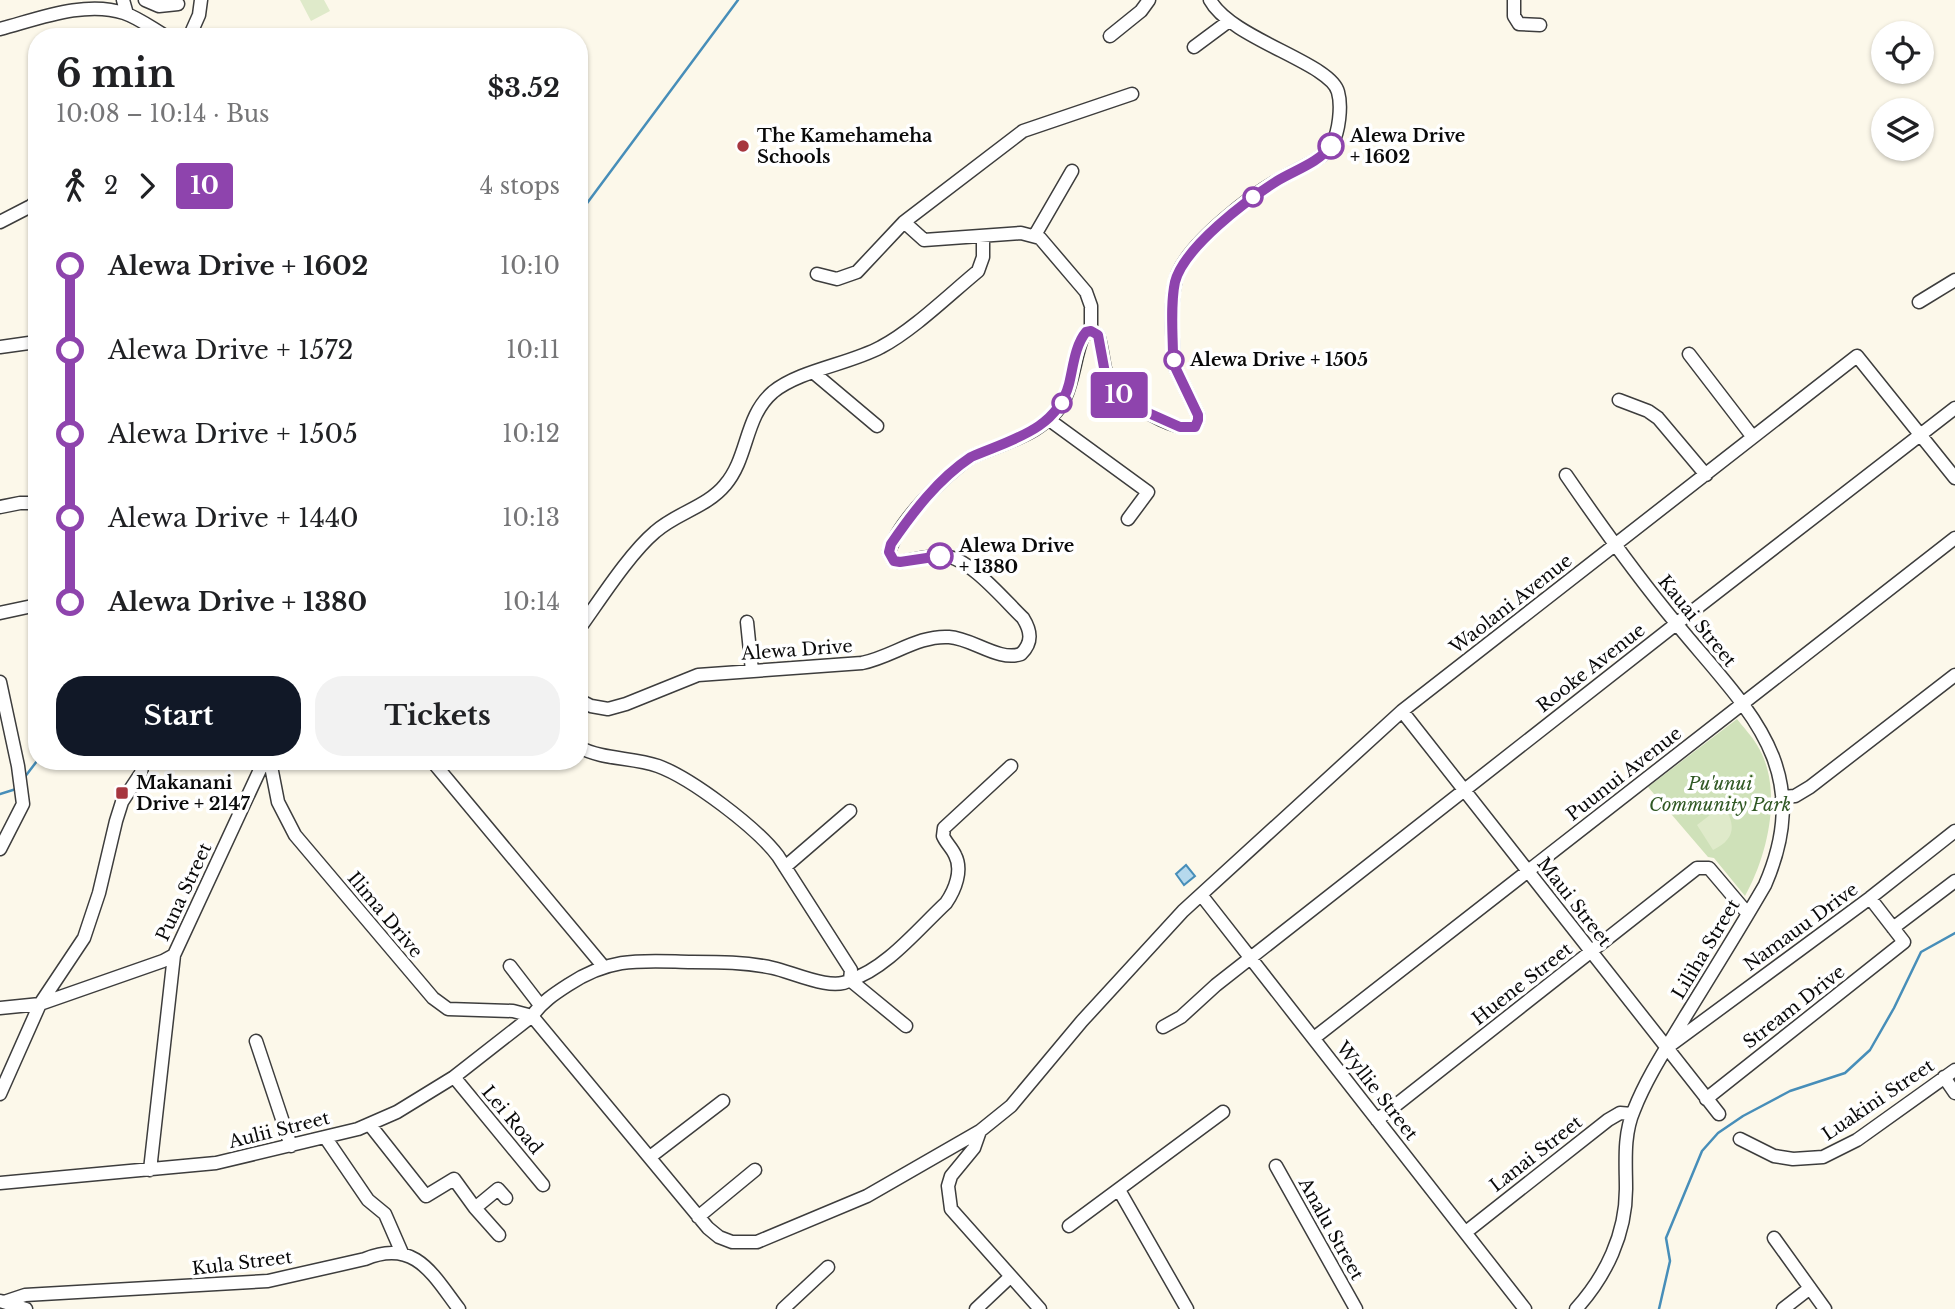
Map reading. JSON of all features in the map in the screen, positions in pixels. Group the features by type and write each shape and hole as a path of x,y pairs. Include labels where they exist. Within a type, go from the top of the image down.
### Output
{"street":[{"path":"122,0 127,14"},
{"path":"145,0 159,6 178,4"},
{"path":"193,28 201,0"},
{"path":"1110,36 1141,11 1149,0"},
{"path":"904,222 924,240 1021,233 1035,235 1045,243 1086,292 1091,306 1091,331 1098,335 1105,373 1119,396 1135,407 1180,427 1195,427 1198,415 1173,358 1174,290 1180,270 1203,239 1247,202 1282,177 1315,160 1332,144 1338,120 1339,97 1335,84 1229,21 1210,0"},
{"path":"1514,0 1514,16 1519,24 1540,24"},
{"path":"0,29 80,10 106,9 127,14 151,28"},
{"path":"1194,47 1229,21"},
{"path":"817,274 837,279 857,272 904,222 1023,131 1132,94"},
{"path":"1035,235 1072,172"},
{"path":"0,222 28,208"},
{"path":"588,617 653,533 717,494 730,480 742,458 753,419 768,398 786,384 881,347 928,312 978,271 983,257 983,237"},
{"path":"1919,302 1955,280"},
{"name":"Alewa Drive","path":"588,704 608,709 698,675 862,663 919,641 939,637 958,638 1007,655 1021,654 1030,638 1029,628 1023,618 967,565 951,557 942,556 894,561 889,552 891,544 920,504 962,463 1031,432 1048,419 1064,400 1083,335 1091,331"},
{"path":"0,347 28,343"},
{"path":"1689,354 1752,436"},
{"name":"Waolani Avenue","path":"1202,896 1402,710 1857,356 1920,436"},
{"path":"814,373 877,426"},
{"path":"1619,400 1648,411 1658,418 1706,475"},
{"name":"Rooke Avenue","path":"1163,1027 1181,1017 1251,958 1463,791 1955,408"},
{"path":"1048,419 1148,492 1128,519"},
{"path":"1920,436 1955,478"},
{"name":"Kauai Street","path":"1566,475 1615,545 1676,624 1743,703 1771,749 1782,797"},
{"path":"0,507 28,503"},
{"name":"Puunui Avenue","path":"1314,1038 1955,538"},
{"path":"0,613 28,607"},
{"path":"747,622 752,670"},
{"path":"1782,797 1795,796 1810,787 1955,676"},
{"path":"0,681 3,715 18,766 23,804 0,849"},
{"name":"Maui Street","path":"1402,710 1719,1114"},
{"path":"588,750 601,755 638,760 673,773 750,826 768,842 785,867 851,970 850,980"},
{"path":"1011,766 944,828 943,836 956,855 959,869 946,903 866,975 845,984 831,984 776,968 742,963 644,961 603,966 573,981 540,1005 532,1016 698,1217 719,1237 732,1242 757,1242 867,1196 980,1131 1011,1106 1109,991 1183,911 1202,896"},
{"path":"0,1094 40,1004 84,939 99,893 122,802 142,770"},
{"name":"Puna Street","path":"150,1170 174,955 260,770"},
{"name":"Ilima Drive","path":"272,770 278,802 295,835 433,998 448,1009 513,1011 532,1016"},
{"path":"440,770 603,966"},
{"name":"Liliha Street","path":"1576,1309 1603,1274 1620,1233 1626,1191 1627,1138 1632,1114 1645,1084 1748,914 1775,862 1780,841 1782,797"},
{"path":"785,867 850,811"},
{"name":"Namauu Drive","path":"1666,1048 1870,898 1955,831"},
{"name":"Huene Street","path":"1377,1119 1697,868 1709,868 1748,914"},
{"path":"1870,898 1893,928 1955,881"},
{"name":"Wyllie Street","path":"1202,896 1525,1309"},
{"name":"Stream Drive","path":"1706,1098 1904,942 1893,928"},
{"path":"0,1008 40,1004 174,955"},
{"path":"510,966 540,1005"},
{"path":"850,980 906,1026"},
{"name":"Aulii Street","path":"0,1183 216,1163 370,1125 397,1112 454,1077 532,1016"},
{"path":"257,1041 291,1146"},
{"path":"1949,1073 1955,1093"},
{"name":"Luakini Street","path":"1740,1139 1774,1156 1793,1159 1823,1157 1857,1140 1949,1073"},
{"name":"Lei Road","path":"454,1077 543,1185"},
{"path":"650,1157 723,1101"},
{"path":"1069,1226 1223,1112"},
{"name":"Lanai Street","path":"1466,1231 1608,1120 1620,1113 1632,1114"},
{"path":"370,1125 426,1196 454,1179 499,1236"},
{"path":"980,1131 974,1148 951,1176 948,1186 951,1209 1040,1309"},
{"path":"325,1137 368,1200 385,1214 402,1253 412,1256 428,1269 460,1309"},
{"name":"Analu Street","path":"1276,1166 1356,1309"},
{"path":"698,1217 755,1170"},
{"path":"475,1208 498,1189 506,1198"},
{"path":"1119,1190 1187,1309"},
{"path":"1774,1238 1825,1309"},
{"name":"Kula Street","path":"2,1302 24,1295 268,1281 365,1259 380,1252 402,1253"},
{"path":"783,1309 828,1267"},
{"path":"976,1309 1010,1277"},
{"path":"1783,1309 1810,1288"},
{"path":"2,1302 26,1309"}],"green space":[{"path":"300,0 324,0 330,11 311,21"},
{"name":"Pu'unui Community Park","path":"1737,719 1755,742 1765,762 1771,801 1766,842 1745,896 1714,858 1708,857 1648,787"},
{"path":"1723,805 1730,818 1732,830 1726,841 1713,850 1697,825"}],"water":[{"path":"1186,865 1195,876 1184,885 1176,874"}],"waterway":[{"path":"588,202 738,0"},
{"path":"24,778 30,770"},
{"path":"0,794 16,789"},
{"path":"1659,1309 1670,1261 1666,1238 1702,1151 1718,1133 1743,1116 1790,1091 1845,1073 1870,1050 1921,952 1955,933"}],"bus line":[{"name":"10","path":"940,556 900,562 890,558 889,552 891,544 920,504 962,463 1031,432 1058,410 1067,393 1080,344 1086,332 1096,332 1098,335 1105,373 1126,402 1180,427 1195,427 1198,415 1173,358 1174,290 1180,270 1203,239 1256,195 1282,177 1315,160 1331,146"}],"place":[{"name":"The Kamehameha Schools","path":"743,146"},
{"name":"Alewa Drive + 1602","path":"1331,146"},
{"name":"Alewa Drive + 1505","path":"1174,360"},
{"name":"Alewa Drive + 1380","path":"940,556"},
{"name":"Makanani Drive + 2147","path":"122,793"}]}
